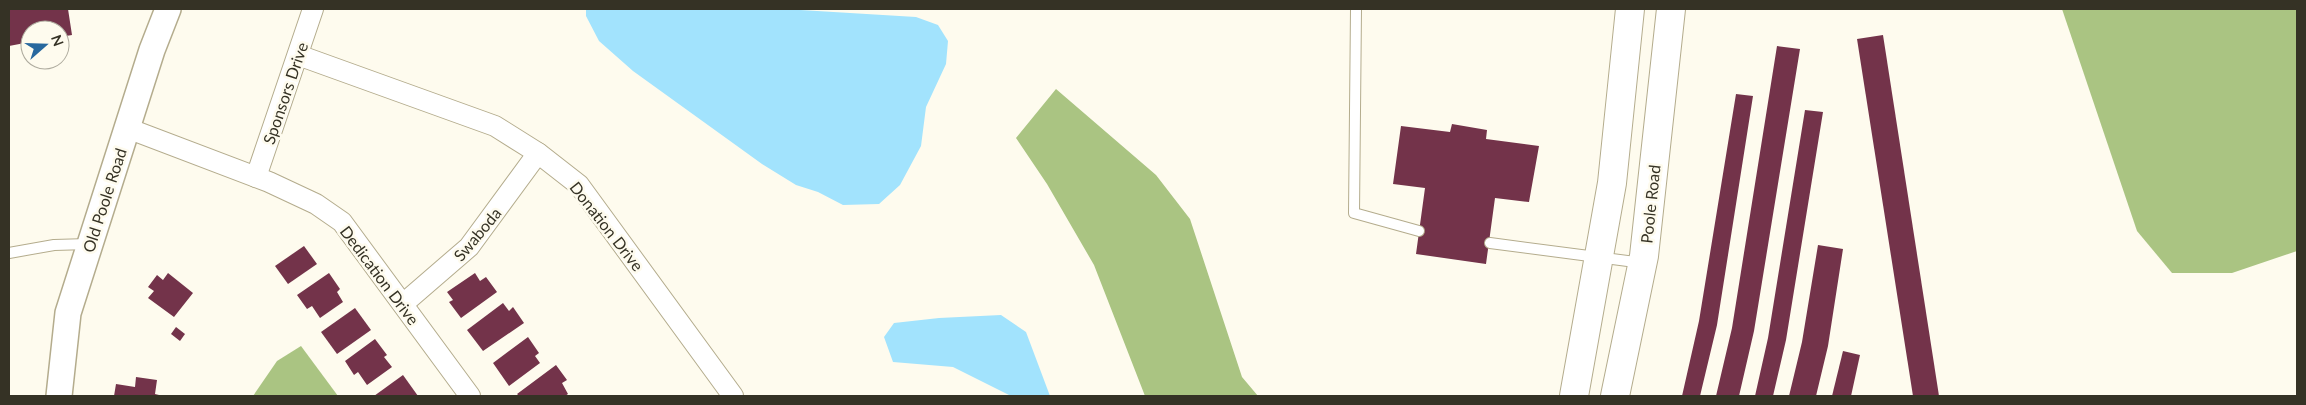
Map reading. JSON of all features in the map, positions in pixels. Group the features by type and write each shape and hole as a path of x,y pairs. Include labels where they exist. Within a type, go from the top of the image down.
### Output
{"main road":[{"path":"1574,396 1612,183 1630,9"},
{"name":"Poole Road","path":"1615,396 1643,264 1671,9"}],"street":[{"name":"Old Poole Road","path":"59,396 68,313 127,128 168,9"},
{"name":"Sponsors Drive","path":"256,177 314,9"},
{"name":"Donation Drive","path":"298,55 495,126 538,153 579,185 733,396"},
{"name":"Dedication Drive","path":"127,128 256,177 316,204 342,222 470,396"},
{"name":"Swaboda","path":"403,304 469,247 538,153"}],"lane":[{"path":"1356,9 1354,213 1419,232"},
{"path":"1490,243 1599,256 1643,264"},
{"path":"9,253 54,245 90,244"}],"green space":[{"path":"2062,9 2297,9 2297,251 2232,273 2172,273 2137,231"},
{"path":"1056,89 1156,175 1190,219 1242,377 1258,396 1145,396 1094,265 1047,184 1016,138"},
{"path":"301,346 338,396 253,396 277,361"}],"water":[{"path":"586,9 784,9 916,17 938,25 948,41 946,64 926,107 921,146 900,185 879,204 843,205 818,192 796,185 762,164 633,71 599,41 586,16"},
{"path":"1001,315 1026,332 1050,396 1011,396 953,367 893,362 884,337 894,323 939,318"}],"building":[{"path":"9,9 68,9 70,20 20,20 20,44 9,46"},
{"path":"1883,35 1939,396 1913,396 1857,39"},
{"path":"1777,46 1800,49 1754,331 1739,396 1716,396 1732,328"},
{"path":"1736,94 1753,96 1717,325 1700,396 1682,396 1699,321"},
{"path":"1805,110 1823,112 1786,340 1773,396 1755,396 1768,338"},
{"path":"1452,124 1487,130 1486,139 1539,146 1529,202 1495,198 1486,264 1416,254 1425,188 1393,184 1401,126 1450,132"},
{"path":"1818,245 1843,249 1828,346 1816,396 1789,396 1802,342"},
{"path":"304,246 317,264 288,284 275,266"},
{"path":"168,273 193,293 174,317 148,298 154,291 148,287 157,275 163,280"},
{"path":"329,273 340,289 337,292 343,302 320,318 312,306 307,309 297,295"},
{"path":"475,273 480,281 486,277 497,292 461,318 449,302 453,300 447,292"},
{"path":"503,303 509,311 513,307 524,323 483,351 467,330"},
{"path":"355,308 371,330 337,354 321,332"},
{"path":"176,327 185,334 180,341 171,334"},
{"path":"528,337 539,353 535,356 540,363 509,386 493,363"},
{"path":"375,339 387,355 384,357 392,367 367,385 358,372 354,375 345,361"},
{"path":"1843,351 1860,355 1851,396 1832,396"},
{"path":"556,365 567,380 562,383 568,394 565,396 519,396 517,394"},
{"path":"403,375 418,396 374,396"},
{"path":"136,377 157,380 155,394 163,396 114,396 116,384 135,387"}]}
